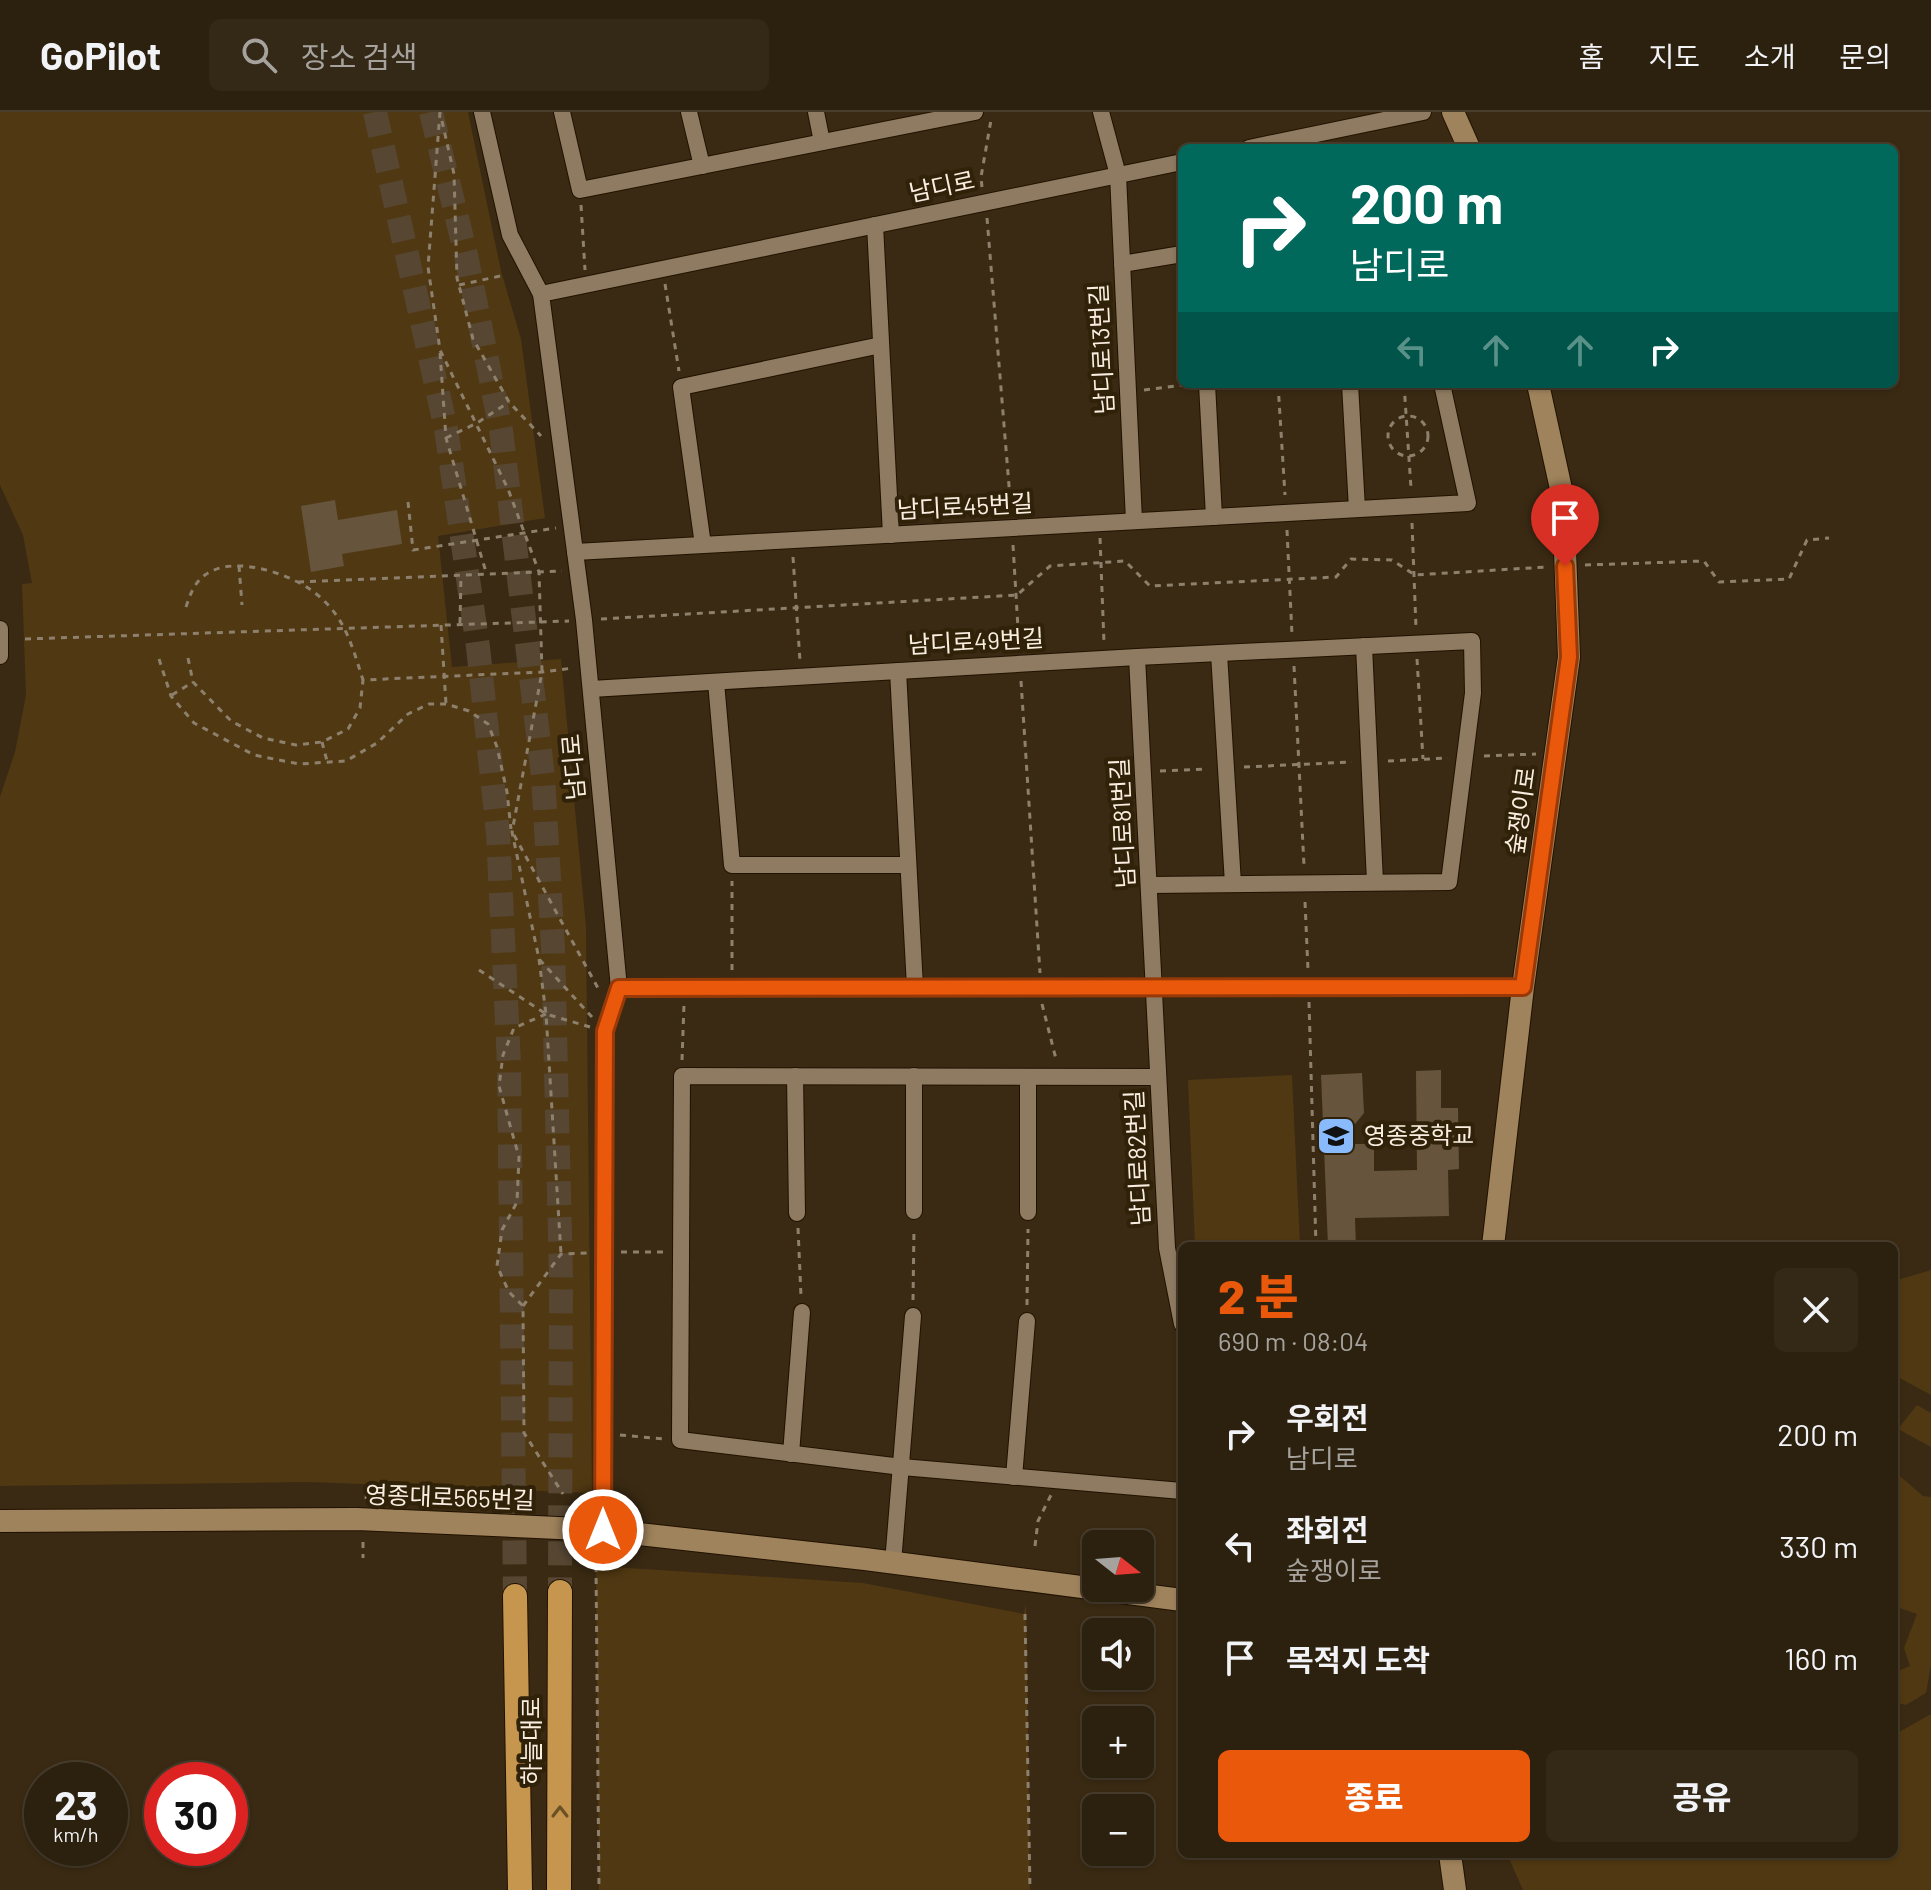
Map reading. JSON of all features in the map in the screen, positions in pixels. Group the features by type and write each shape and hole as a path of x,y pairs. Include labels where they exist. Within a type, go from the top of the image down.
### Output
{"highway":[{"name":"하늘대로","path":"559,1890 560,1592"},
{"name":"하늘대로","path":"515,1596 520,1890"}],"street":[{"path":"482,112 510,235 541,294"},
{"path":"562,112 580,190 936,116 975,112"},
{"path":"689,112 702,166"},
{"path":"816,112 822,142"},
{"name":"남디로13번길","path":"1101,112 1118,175 1134,521"},
{"path":"1268,144 1423,112"},
{"path":"1453,112 1467,144"},
{"name":"남디로","path":"619,988 584,620 541,294 1178,163"},
{"path":"875,225 891,535"},
{"path":"1122,264 1178,255"},
{"path":"703,545 681,387 881,345"},
{"path":"1207,388 1214,517"},
{"path":"1350,388 1357,509"},
{"name":"남디로45번길","path":"575,552 1468,503 1443,388"},
{"name":"숲쟁이로","path":"1493,1242 1523,987 1569,657 1563,498 1539,388"},
{"path":"0,629 0,656"},
{"name":"남디로49번길","path":"591,689 1105,658 1472,641 1473,693 1449,882 1375,882"},
{"path":"1150,885 1375,882 1364,646"},
{"path":"1219,653 1233,884"},
{"name":"남디로81번길","path":"1137,657 1156,987"},
{"path":"898,671 915,987"},
{"path":"716,682 732,865 908,865"},
{"name":"남디로82번길","path":"1156,987 1157,1077 1167,1248 1178,1304"},
{"path":"603,1530 605,1031 619,988 1523,987"},
{"path":"1157,1077 682,1076 680,1440 902,1467 1178,1491"},
{"path":"795,1076 797,1213"},
{"path":"914,1076 914,1211"},
{"path":"1028,1077 1028,1212"},
{"path":"791,1454 802,1312"},
{"path":"893,1563 913,1316"},
{"path":"1014,1477 1027,1321"},
{"name":"영종대로565번길","path":"0,1521 357,1519 603,1530 1178,1599"},
{"path":"1451,1858 1455,1890"}],"path":[{"path":"992,112 981,177 991,235 1042,1008 1061,1076"},
{"path":"440,113 454,174 459,285 473,339 509,402 563,458"},
{"path":"440,113 428,267 440,350 446,438 486,573"},
{"path":"580,190 586,285"},
{"path":"663,269 681,387"},
{"path":"459,285 505,275"},
{"path":"440,350 508,489 539,572 542,672 512,832 611,1012"},
{"path":"1128,392 1178,386"},
{"path":"1278,388 1292,641"},
{"path":"1404,388 1423,759"},
{"path":"446,438 509,402"},
{"path":"1406,416 1423,423 1428,435 1420,451 1409,456 1396,452 1388,441 1394,422 1406,416"},
{"path":"408,502 413,550 572,525"},
{"path":"1099,523 1105,658"},
{"path":"25,639 584,620 1017,595 1050,566 1125,561 1150,586 1336,577 1351,559 1392,560 1415,575 1704,561 1719,582 1789,579 1807,540 1829,538"},
{"path":"792,540 801,677"},
{"path":"239,566 242,605"},
{"path":"186,607 192,591 205,575 220,568 239,566 264,569 298,582 321,597 346,627 363,680 360,708 348,729 322,742 296,745 263,738 231,721 193,682 188,658"},
{"path":"298,582 578,570"},
{"path":"460,624 461,575"},
{"path":"441,625 446,704"},
{"path":"1293,656 1304,876"},
{"path":"159,659 171,696 194,723 254,755 299,764 346,761 377,743 408,714 429,704 446,704 469,711 488,724 497,747 539,959 546,1014 561,1254"},
{"path":"363,680 542,672 589,666"},
{"path":"171,696 193,682"},
{"path":"322,742 327,762"},
{"path":"1482,756 1556,753"},
{"path":"1376,761 1452,758"},
{"path":"1237,768 1361,762"},
{"path":"1144,772 1221,768"},
{"path":"732,865 732,988"},
{"path":"1305,892 1316,1242"},
{"path":"539,959 605,1031"},
{"path":"479,970 546,1014 605,1031"},
{"path":"682,1076 684,988"},
{"path":"546,1014 514,1028 503,1055 499,1086 519,1157 517,1202 502,1230 497,1266 509,1292 523,1306 524,1433 563,1494"},
{"path":"913,1316 914,1211"},
{"path":"1027,1321 1028,1212"},
{"path":"797,1213 802,1312"},
{"path":"603,1433 680,1440"},
{"path":"1035,1546 1038,1521 1058,1481"},
{"path":"366,1499 367,1486"},
{"path":"363,1542 363,1558"},
{"path":"596,1566 599,1890"},
{"path":"1025,1614 1030,1890"}],"shaded area":[{"path":"0,112 468,112 501,271 521,339 545,518 438,536 452,667 561,659 586,927 592,1493 309,1482 0,1486 0,797 15,752 26,695 22,584 32,583 23,535 0,485"},
{"path":"1292,1075 1300,1242 1195,1242 1188,1080"},
{"path":"1931,1270 1931,1395 1898,1377 1898,1280"},
{"path":"1917,1405 1931,1413 1931,1447 1898,1429"},
{"path":"1898,1474 1923,1496 1931,1497 1931,1665 1926,1693 1906,1705 1898,1703 1898,1671 1910,1666 1904,1648 1917,1614 1898,1607"},
{"path":"596,1566 863,1583 1024,1614 1026,1604 1030,1890 599,1890"},
{"path":"1931,1714 1931,1890 1523,1890 1509,1858 1898,1858 1898,1733"}],"building":[{"path":"335,500 338,520 397,510 402,544 342,554 344,566 311,572 301,506"},
{"path":"1441,1070 1441,1108 1458,1108 1459,1169 1448,1170 1449,1216 1355,1218 1356,1242 1328,1242 1321,1075 1362,1073 1364,1113 1351,1129 1352,1144 1374,1144 1374,1171 1417,1170 1416,1071"}],"tunnel":[{"path":"375,112 446,429 478,647 498,833 509,1064 515,1596"},
{"path":"431,112 466,255 501,430 543,776 553,948 561,1277 560,1592"}],"place":[{"name":"영종중학교","path":"1336,1136"}],"route":[{"path":"603,1530 605,1031 619,988 1523,987 1569,657 1565,566"}]}
